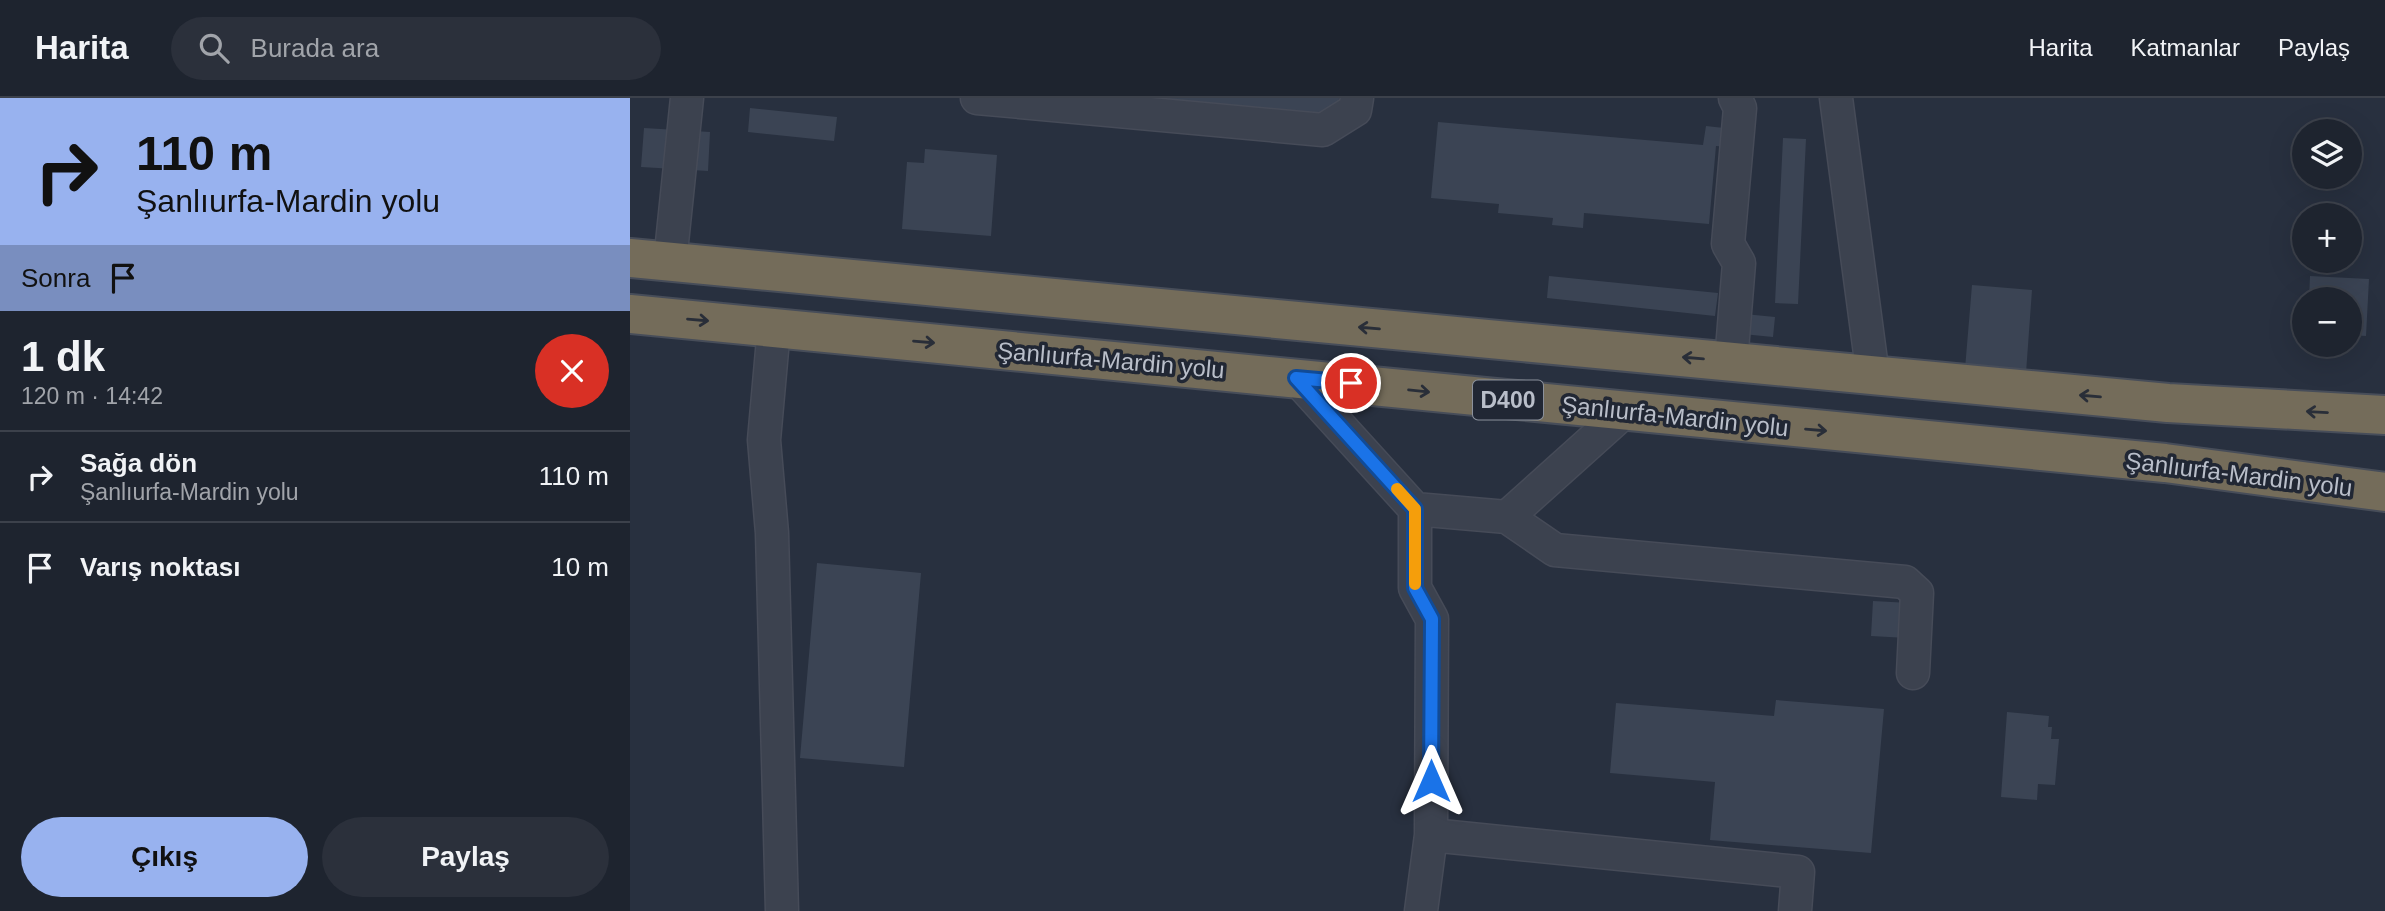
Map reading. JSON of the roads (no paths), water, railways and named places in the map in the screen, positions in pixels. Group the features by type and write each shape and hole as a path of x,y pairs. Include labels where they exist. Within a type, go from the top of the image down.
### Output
{"highway":[{"name":"D400","path":"630,258 2168,403 2385,415"},
{"name":"Şanlıurfa-Mardin yolu","path":"630,314 2165,463 2385,492"}],"street":[{"path":"670,262 687,98"},
{"path":"977,98 1323,130 1355,110 1356,98"},
{"path":"1836,98 1873,376"},
{"path":"1731,362 1739,263 1728,244 1743,101"},
{"path":"774,328 764,440 772,533 782,911"},
{"path":"1296,378 1415,509 1415,588 1432,619 1431,835 1421,911"},
{"path":"1507,517 1624,412"},
{"path":"1415,509 1507,517 1555,550 1905,582 1917,593 1913,673"},
{"path":"1431,835 1798,872 1795,911"}]}
